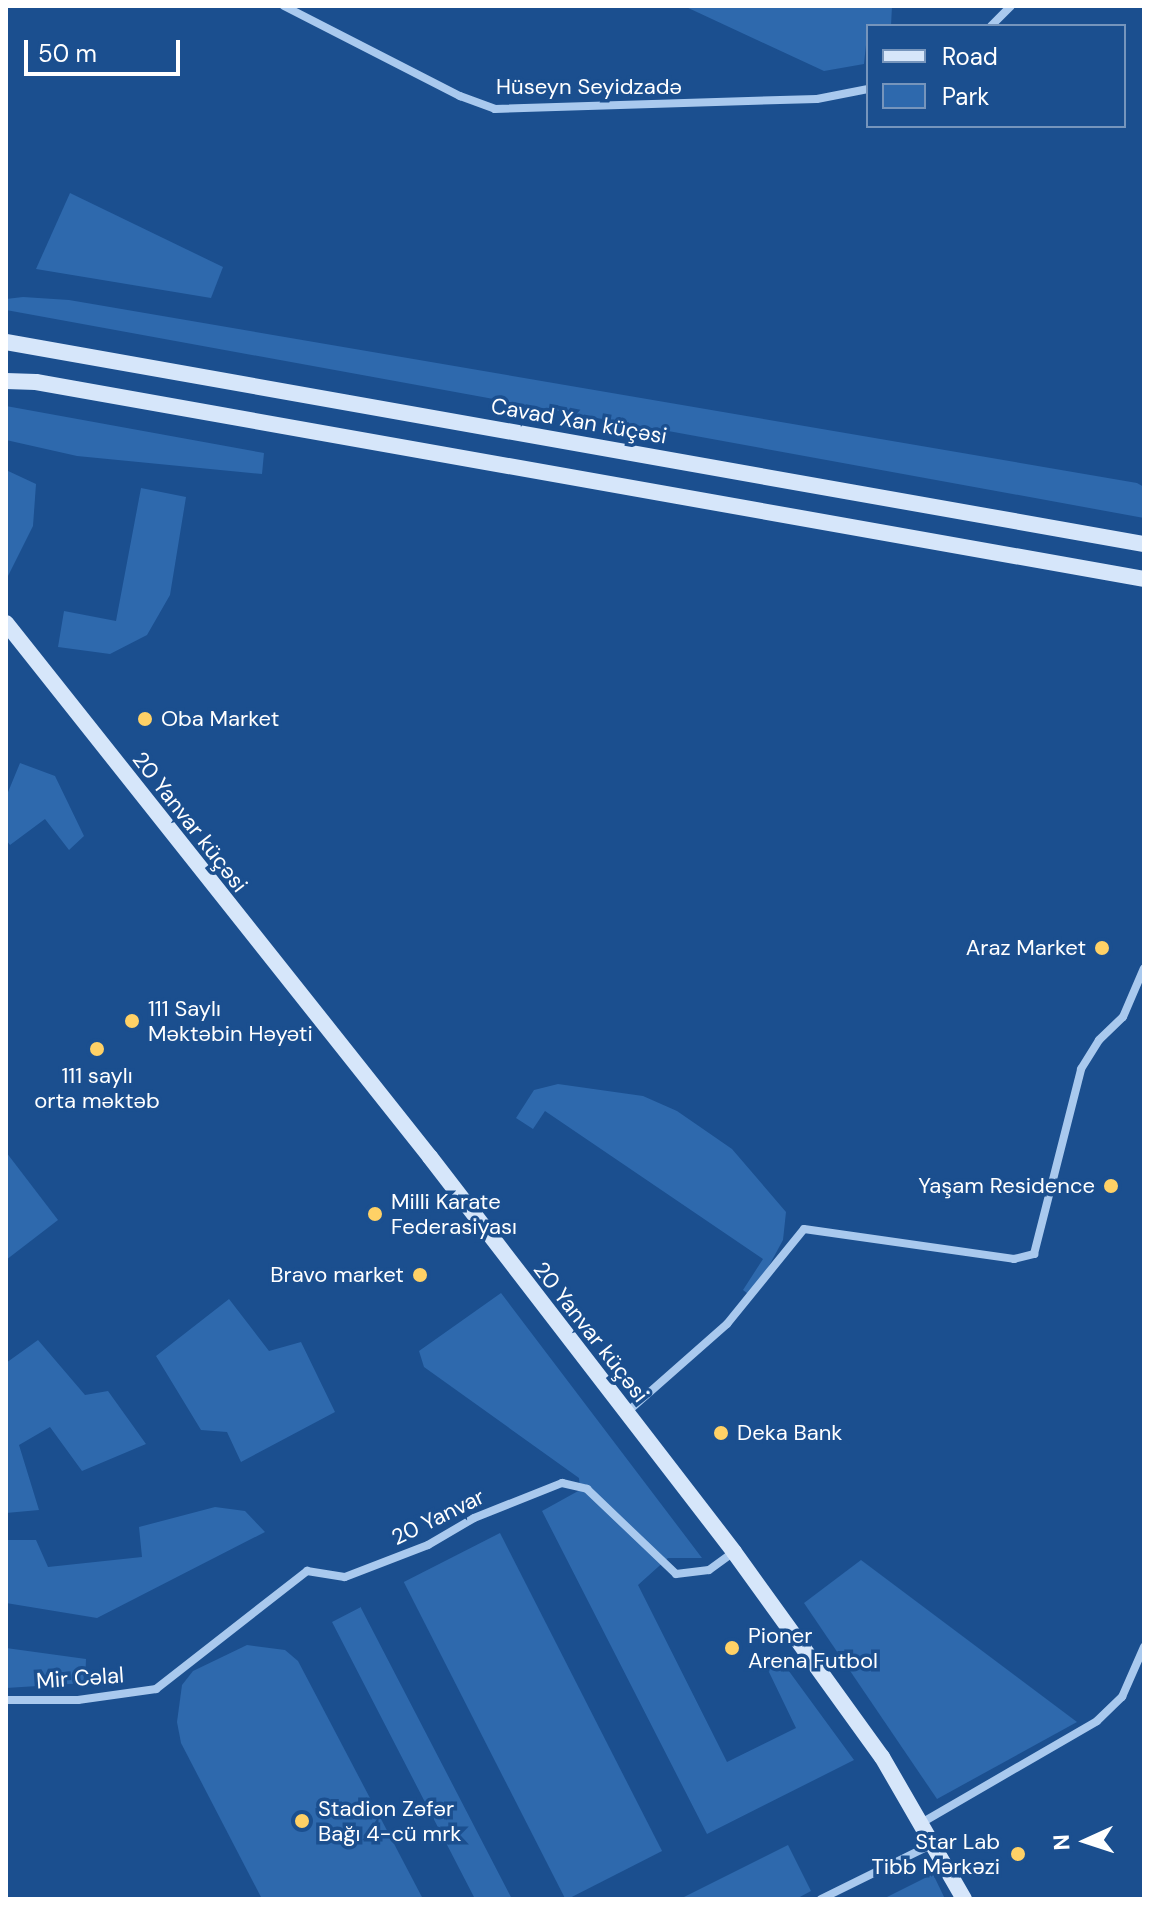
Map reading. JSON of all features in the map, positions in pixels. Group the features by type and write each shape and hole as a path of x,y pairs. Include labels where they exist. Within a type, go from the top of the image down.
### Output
{"street":[{"name":"Hüseyn Seyidzadə","path":"284,6 460,96 495,109 817,99 866,89"},
{"path":"993,24 1011,6"},
{"name":"Cavad Xan küçəsi","path":"6,342 1144,544"},
{"path":"6,381 36,382 1144,579"},
{"name":"20 Yanvar küçəsi","path":"6,623 430,1157 734,1552 847,1705 923,1822 964,1899"},
{"path":"625,1413 727,1324 804,1229 1014,1259 1034,1254 1081,1069 1099,1040 1123,1017 1144,968"},
{"name":"20 Yanvar","path":"156,1689 307,1571 345,1577 428,1545 474,1518 562,1483 587,1489 676,1574 709,1570 734,1552"},
{"path":"923,1822 1097,1721 1122,1697 1144,1647"},
{"name":"Mir Cəlal","path":"6,1700 87,1699 156,1689"},
{"path":"821,1899 935,1843"}],"green space":[{"path":"684,6 892,6 891,24 866,24 864,64 824,71"},
{"path":"70,193 223,267 211,298 36,269"},
{"path":"6,299 69,300 1137,483 1144,487 1144,518 6,310"},
{"path":"6,406 264,453 262,474 77,456 6,440"},
{"path":"6,470 36,484 33,526 6,580"},
{"path":"141,488 186,497 170,595 147,635 110,654 58,647 64,611 116,621"},
{"path":"20,763 55,776 84,836 69,850 45,819 10,845 6,840 6,797"},
{"path":"558,1084 643,1096 677,1111 732,1149 786,1212 783,1240 752,1297 743,1290 763,1259 545,1111 533,1129 516,1118 534,1090"},
{"path":"6,1152 58,1220 6,1260"},
{"path":"501,1293 702,1558 668,1558 638,1585 727,1762 796,1728 768,1670 783,1663 854,1760 707,1834 542,1511 580,1490 579,1478 424,1367 419,1351"},
{"path":"229,1299 269,1351 301,1342 335,1412 241,1462 227,1432 201,1430 156,1356"},
{"path":"38,1340 85,1395 108,1391 146,1444 82,1471 50,1427 19,1445 39,1510 6,1513 6,1363"},
{"path":"215,1507 245,1511 265,1532 97,1618 6,1603 6,1540 36,1540 48,1567 142,1557 139,1527"},
{"path":"500,1533 662,1851 565,1899 404,1582"},
{"path":"861,1560 1077,1722 937,1799 804,1603"},
{"path":"361,1607 512,1899 475,1899 332,1622"},
{"name":"Stadion Zəfər Bağı 4-cü mrk","path":"247,1645 285,1650 298,1661 423,1899 262,1899 181,1743 177,1722 182,1685 193,1671"},
{"path":"6,1648 86,1659 85,1683 6,1688"},
{"path":"788,1845 811,1891 796,1899 680,1899"},
{"path":"933,1874 945,1899 883,1899"}],"place":[{"name":"Oba Market","path":"145,719"},
{"name":"Araz Market","path":"1102,948"},
{"name":"111 Saylı Məktəbin Həyəti","path":"132,1021"},
{"name":"111 saylı orta məktəb","path":"97,1049"},
{"name":"Yaşam Residence","path":"1111,1186"},
{"name":"Milli Karate Federasiyası","path":"375,1214"},
{"name":"Bravo market","path":"420,1275"},
{"name":"Deka Bank","path":"721,1433"},
{"name":"Pioner Arena Futbol","path":"732,1648"},
{"name":"Stadion Zəfər Bağı 4-cü mrk","path":"302,1821"},
{"name":"Star Lab Tibb Mәrkәzi","path":"1018,1854"}]}
